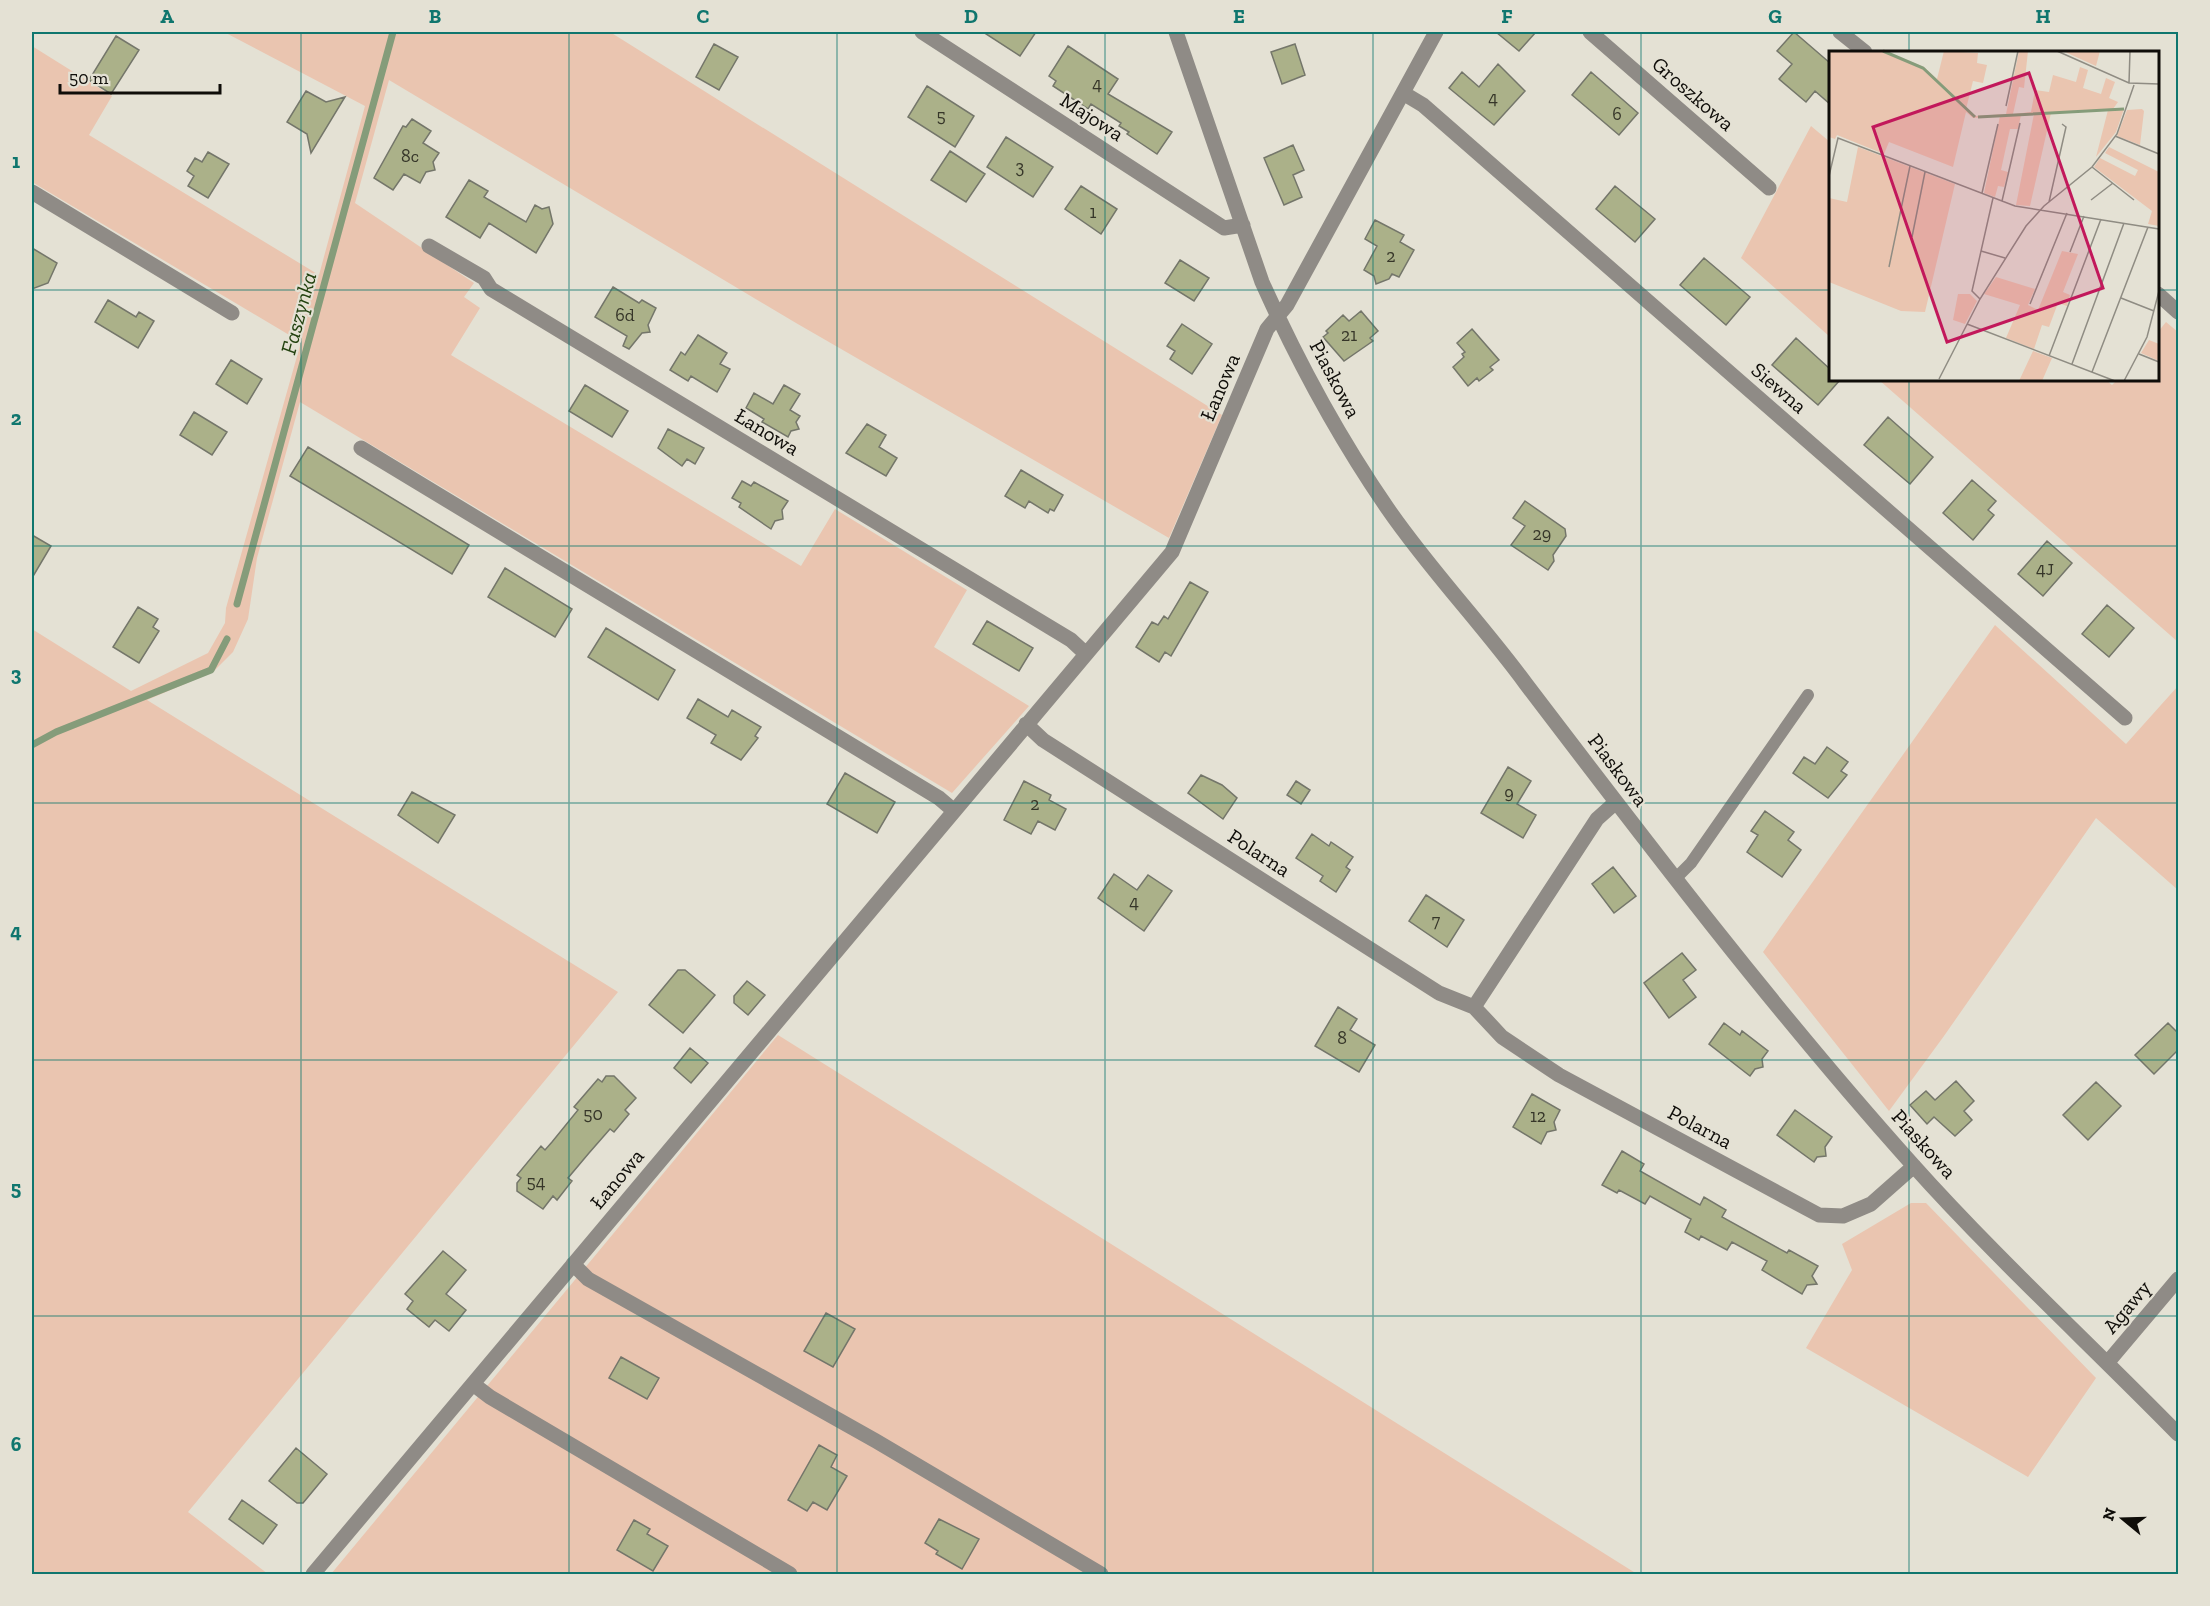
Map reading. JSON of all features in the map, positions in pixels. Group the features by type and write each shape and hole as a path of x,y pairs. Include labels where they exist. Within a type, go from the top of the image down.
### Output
{"street":[{"name":"Majowa","path":"922,32 1224,228 1243,225"},
{"name":"Piaskowa","path":"1176,32 1262,282 1347,445 1388,509 1442,581 1517,672 1616,802 1802,1035 1914,1166 2178,1434"},
{"path":"1278,316 1287,305 1436,32"},
{"name":"Groszkowa","path":"1590,32 1769,188"},
{"path":"1840,32 1864,51"},
{"name":"Siewna","path":"1403,93 1423,105 2125,718"},
{"path":"32,192 232,313"},
{"name":"Łanowa","path":"429,246 484,278 491,289 1071,640 1086,654"},
{"path":"2159,296 2178,312"},
{"name":"Łanowa","path":"313,1575 953,810 1172,552 1267,329 1278,316"},
{"path":"361,448 939,798 953,810"},
{"name":"Polarna","path":"1026,724 1043,740 1440,993 1474,1007 1502,1037 1559,1075 1819,1215 1843,1216 1870,1204 1914,1166"},
{"path":"1474,1007 1597,819 1616,802"},
{"path":"573,1264 588,1279 876,1442 1101,1575"},
{"name":"Agawy","path":"2108,1362 2178,1279"},
{"path":"473,1384 490,1398 790,1575"}],"lane":[{"path":"1676,878 1691,862 1808,695"}],"shaded area":[{"path":"224,32 610,32 1222,415 1169,538 796,323 389,80 355,203 474,283 464,297 480,308 451,355 801,566 835,509 967,590 934,647 1029,706 952,793 300,402 257,558 248,619 233,652 213,672 147,700 618,992 188,1512 268,1574 32,1574 32,629 131,691 208,653 225,623 226,608 301,342 32,182 32,46 112,96 89,135 319,275 365,106"},
{"path":"1811,126 1829,141 1829,336 1741,258"},
{"path":"2166,322 2178,332 2178,642 1880,381 2107,381 2112,385 2116,381 2159,381 2159,331"},
{"path":"1995,625 2126,744 2178,686 2178,890 2096,818 1889,1111 1763,952"},
{"path":"778,1035 1637,1574 331,1574"},
{"path":"1911,1203 1926,1203 2096,1378 2028,1477 1806,1348 1852,1270 1842,1244"}],"building":[{"path":"983,32 1036,32 1020,56"},
{"path":"1496,32 1536,32 1519,51"},
{"path":"1794,32 1829,62 1829,103 1815,91 1806,102 1779,79 1792,64 1777,51"},
{"path":"116,36 139,50 111,94 89,80"},
{"path":"714,44 738,57 719,90 696,77"},
{"path":"1295,44 1305,75 1282,84 1271,52"},
{"path":"1068,46 1118,79 1108,94 1172,132 1157,154 1127,134 1129,132 1119,126 1121,123 1091,104 1088,109 1053,86 1056,81 1049,76"},
{"path":"1498,64 1525,91 1494,125 1449,88 1462,72 1479,87"},
{"path":"1591,72 1638,113 1619,135 1572,95"},
{"path":"927,86 974,116 955,147 908,117"},
{"path":"306,91 326,102 345,97 311,153 307,134 287,122"},
{"path":"412,119 431,131 423,143 439,153 433,162 435,170 426,172 420,183 404,174 393,190 374,178 403,126 406,127"},
{"path":"1006,137 1053,167 1033,197 987,167"},
{"path":"1293,145 1304,170 1293,175 1302,197 1284,205 1264,158"},
{"path":"950,151 985,174 966,202 931,180"},
{"path":"208,152 229,164 208,198 188,186 194,176 187,171 195,158 202,162"},
{"path":"469,180 488,191 484,197 526,222 535,205 542,209 549,207 553,224 536,253 489,223 480,238 446,217"},
{"path":"1081,186 1117,209 1101,234 1065,209"},
{"path":"1615,186 1655,219 1635,242 1596,209"},
{"path":"1375,220 1404,235 1400,242 1414,250 1399,277 1392,274 1389,279 1376,284 1374,276 1364,270 1377,246 1365,239"},
{"path":"32,248 57,263 48,283 32,289"},
{"path":"1704,258 1750,297 1726,325 1680,285"},
{"path":"1180,260 1209,278 1194,301 1165,283"},
{"path":"613,287 639,303 642,300 656,308 648,325 650,332 642,333 629,349 623,346 627,336 595,317"},
{"path":"108,300 136,317 139,312 154,321 138,348 95,322"},
{"path":"1361,311 1378,331 1370,338 1373,341 1344,361 1323,337 1328,333 1326,331 1343,315 1349,321"},
{"path":"1182,324 1212,344 1192,374 1170,359 1175,351 1167,346"},
{"path":"1472,329 1499,360 1490,367 1493,370 1479,381 1477,378 1468,386 1453,367 1464,357 1462,354 1465,352 1457,343"},
{"path":"698,335 727,353 720,364 730,369 717,392 691,376 688,381 670,370 681,352 685,355"},
{"path":"1796,338 1829,368 1829,381 1839,381 1818,405 1772,365"},
{"path":"231,360 262,379 247,404 216,384"},
{"path":"585,385 628,411 612,437 569,411"},
{"path":"784,385 800,394 790,410 800,416 796,422 799,429 791,431 788,437 762,422 764,419 746,408 754,393 773,404"},
{"path":"194,412 227,432 212,455 180,435"},
{"path":"1888,417 1933,457 1910,484 1864,445"},
{"path":"867,424 886,435 879,447 897,458 886,476 846,453"},
{"path":"668,429 704,448 695,464 687,459 682,466 658,448"},
{"path":"308,447 469,545 452,574 290,476"},
{"path":"1021,470 1063,495 1054,511 1050,509 1048,513 1029,501 1025,508 1005,496"},
{"path":"1972,480 1996,501 1988,510 1994,515 1973,540 1943,513"},
{"path":"742,481 751,486 754,482 788,501 782,510 783,519 775,521 771,529 739,507 741,503 732,498"},
{"path":"1525,501 1565,529 1566,536 1553,555 1554,561 1548,570 1511,545 1525,526 1513,518"},
{"path":"32,535 51,546 32,578"},
{"path":"2047,541 2072,563 2043,596 2018,574"},
{"path":"505,568 572,609 555,637 488,597"},
{"path":"1190,582 1208,592 1171,656 1165,652 1159,662 1136,647 1152,622 1158,625 1164,616 1168,619"},
{"path":"2107,605 2134,628 2109,657 2082,634"},
{"path":"138,607 158,619 153,627 159,631 139,663 113,647"},
{"path":"987,621 1033,648 1019,671 973,644"},
{"path":"606,628 675,670 658,700 588,657"},
{"path":"698,699 728,717 732,710 761,727 755,736 758,738 741,760 711,743 716,735 687,718"},
{"path":"1827,747 1848,762 1841,771 1847,775 1828,798 1793,773 1804,757 1815,764"},
{"path":"1508,767 1531,781 1517,804 1536,815 1523,838 1481,813"},
{"path":"845,773 895,802 877,833 827,804"},
{"path":"1201,775 1222,785 1237,798 1223,819 1188,793"},
{"path":"1024,781 1051,795 1049,800 1066,809 1055,830 1038,821 1031,834 1004,820"},
{"path":"1296,781 1310,790 1301,804 1287,795"},
{"path":"412,792 455,815 438,843 398,815"},
{"path":"1765,811 1794,832 1788,840 1801,850 1782,877 1747,852 1758,835 1751,831"},
{"path":"1312,834 1329,846 1331,842 1353,857 1346,867 1350,870 1336,892 1320,881 1323,876 1296,858"},
{"path":"1613,867 1636,896 1614,913 1592,884"},
{"path":"1114,874 1137,890 1148,875 1172,891 1144,931 1098,898"},
{"path":"1426,895 1464,920 1447,947 1409,921"},
{"path":"1682,953 1696,970 1683,980 1696,997 1669,1018 1644,983"},
{"path":"678,970 685,970 715,995 683,1033 649,1005"},
{"path":"747,981 765,995 748,1015 734,1003 734,996"},
{"path":"1338,1007 1357,1019 1350,1030 1375,1045 1359,1072 1315,1046"},
{"path":"1724,1023 1740,1035 1742,1031 1768,1051 1762,1059 1763,1067 1755,1069 1750,1076 1709,1044"},
{"path":"2168,1023 2178,1033 2178,1050 2154,1074 2135,1055"},
{"path":"690,1048 708,1063 691,1083 674,1068"},
{"path":"606,1076 614,1076 636,1098 625,1110 629,1114 614,1132 610,1129 568,1178 572,1181 557,1200 553,1196 543,1209 517,1191 517,1183 521,1178 517,1175 541,1146 545,1150 578,1110 574,1107 598,1079 602,1082"},
{"path":"1956,1081 1974,1101 1964,1111 1972,1120 1955,1136 1934,1117 1927,1124 1910,1105 1926,1091 1935,1100"},
{"path":"2096,1082 2121,1106 2088,1140 2063,1115"},
{"path":"1532,1094 1560,1110 1554,1122 1556,1130 1547,1132 1541,1144 1513,1127"},
{"path":"1795,1110 1832,1137 1825,1147 1826,1156 1817,1157 1814,1162 1777,1135"},
{"path":"1622,1151 1644,1164 1640,1171 1700,1205 1704,1197 1726,1210 1722,1217 1787,1253 1789,1250 1818,1266 1812,1276 1817,1284 1807,1285 1802,1294 1762,1270 1767,1261 1732,1242 1727,1250 1701,1236 1699,1240 1685,1232 1691,1219 1650,1196 1645,1204 1619,1190 1617,1193 1602,1185"},
{"path":"443,1251 466,1270 446,1294 466,1310 449,1331 435,1320 429,1327 407,1309 413,1301 405,1294"},
{"path":"826,1313 855,1329 833,1367 804,1351"},
{"path":"621,1357 659,1378 647,1399 609,1378"},
{"path":"819,1445 837,1455 831,1467 847,1476 827,1510 813,1502 807,1511 788,1500"},
{"path":"296,1448 327,1474 303,1503 297,1503 269,1481"},
{"path":"242,1500 277,1525 263,1544 229,1519"},
{"path":"939,1519 979,1539 962,1569 936,1554 938,1551 925,1543"},
{"path":"634,1520 650,1529 647,1534 668,1546 653,1571 617,1550"}],"waterway":[{"name":"Faszynka","path":"237,604 393,32"},
{"name":"Faszynka","path":"32,745 56,732 211,670 227,639"}]}
